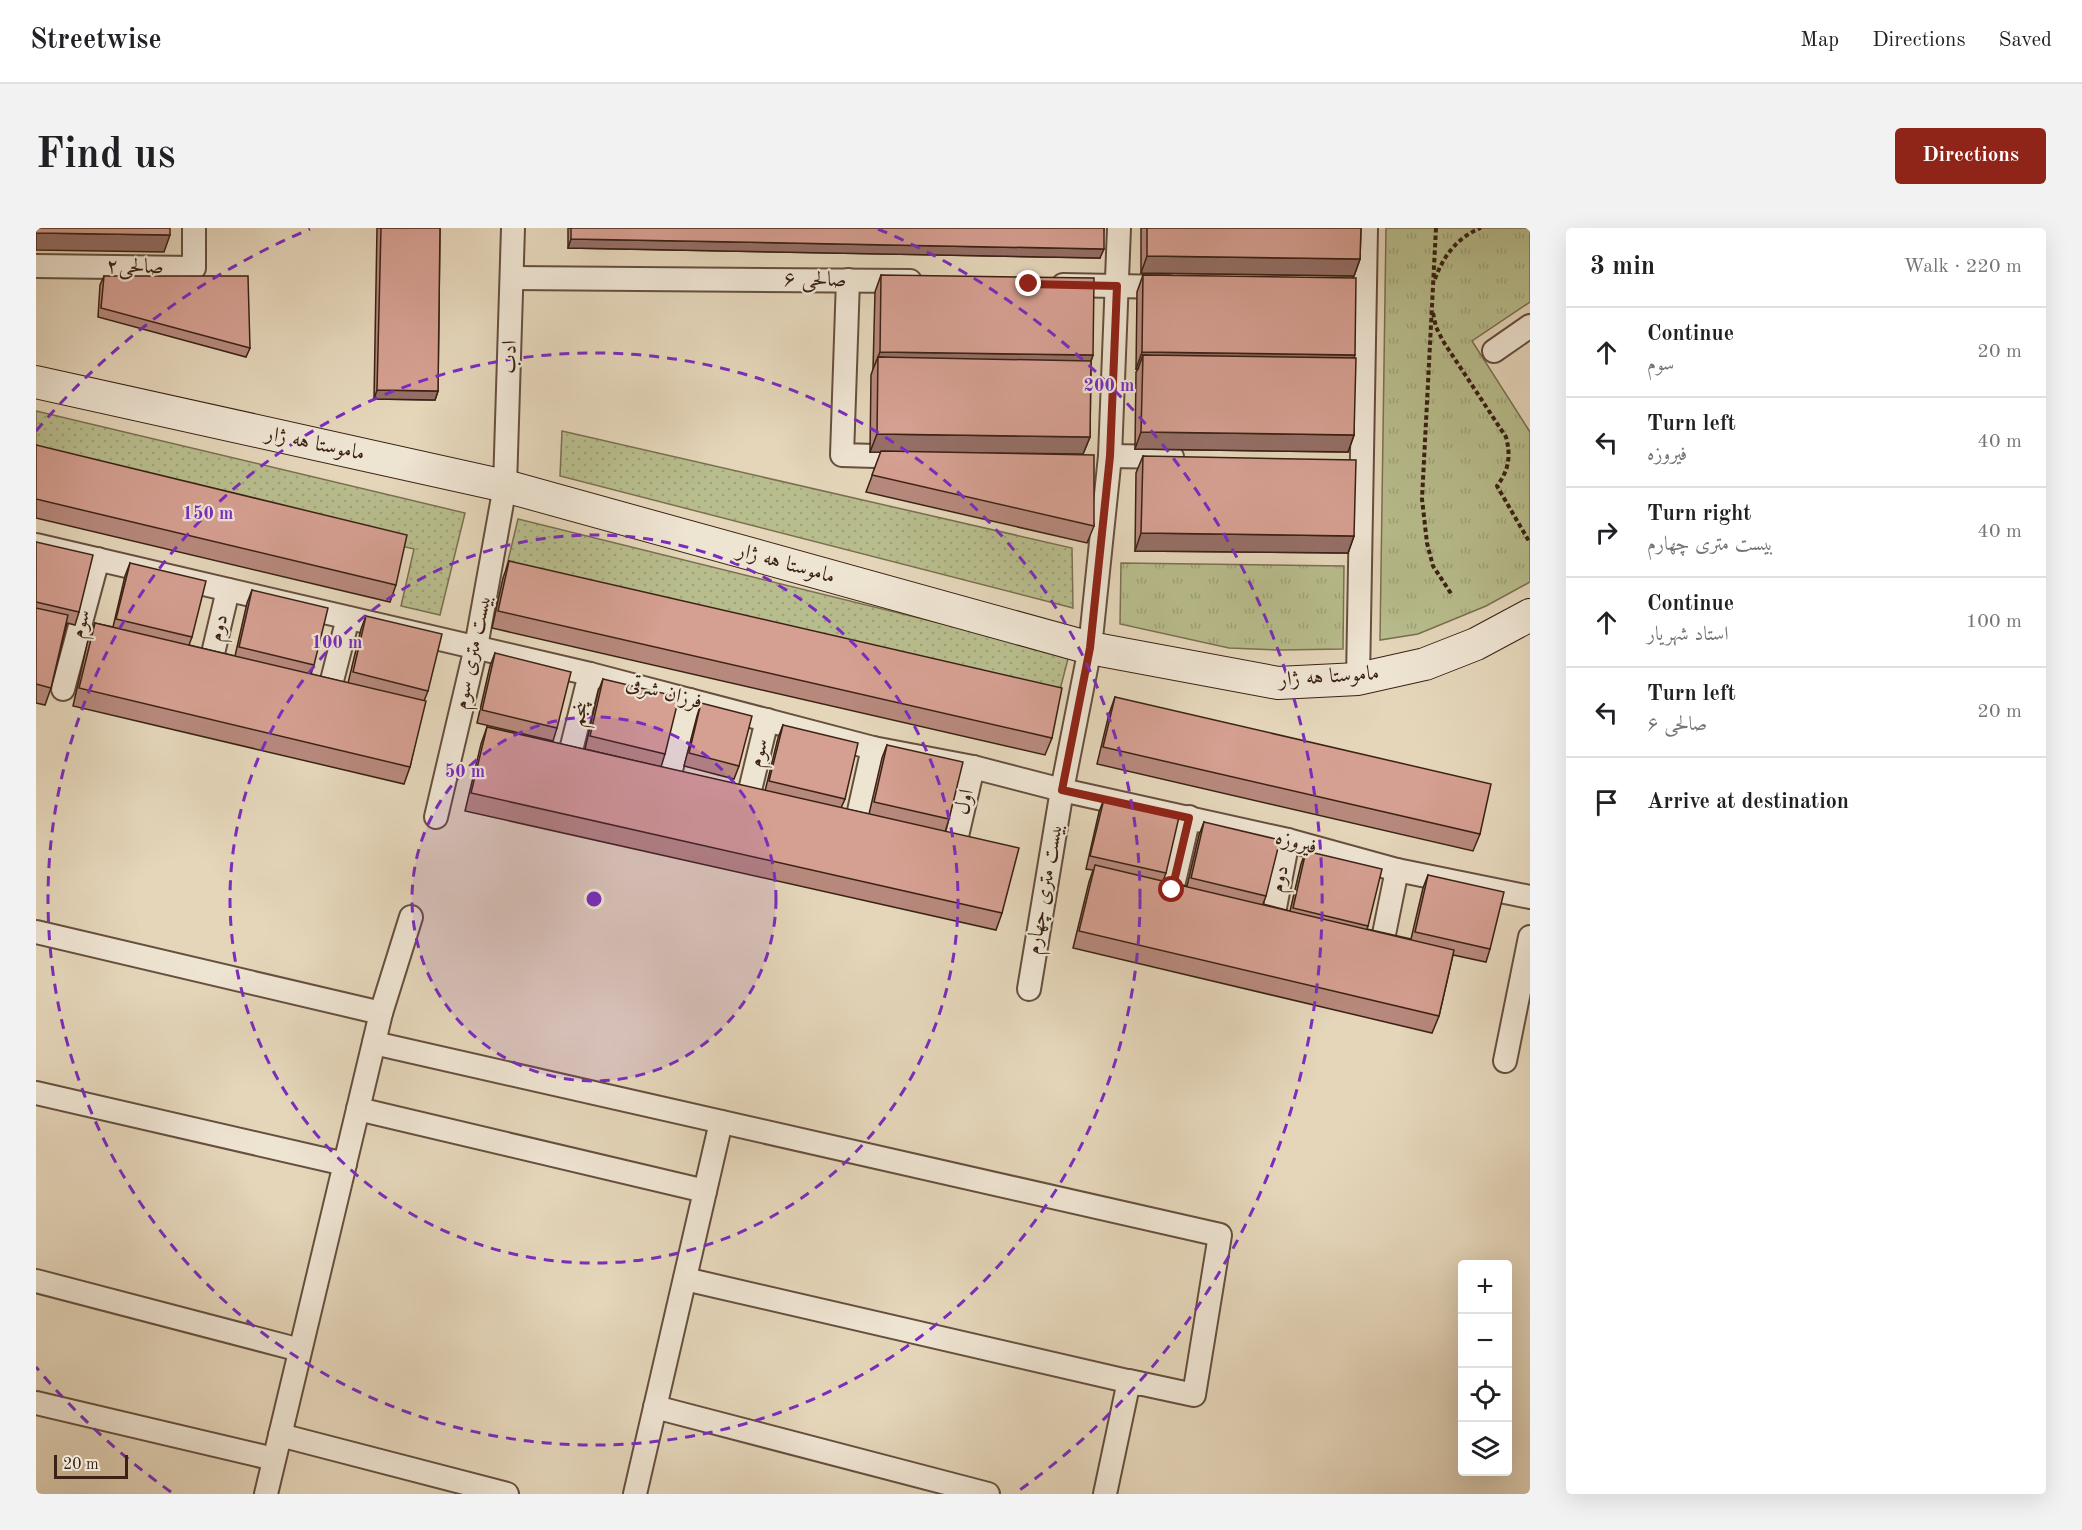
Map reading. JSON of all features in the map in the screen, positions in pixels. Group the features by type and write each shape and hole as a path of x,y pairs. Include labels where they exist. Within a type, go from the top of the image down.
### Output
{"main road":[{"name":"ماموستا هه ژار","path":"36,382 505,486 1090,648 1278,683 1358,679 1425,664 1476,644 1530,615"}],"street":[{"name":"صالحی۲","path":"36,266 194,268 194,228"},
{"name":"ادب","path":"505,486 513,228"},
{"name":"بیست متری چهارم","path":"1029,989 1062,790 1090,648 1110,456 1119,228"},
{"path":"1358,679 1366,228"},
{"name":"صالحی ۶","path":"512,278 928,282"},
{"path":"848,280 842,455 934,457"},
{"path":"1040,284 1187,287"},
{"path":"1494,351 1530,326"},
{"path":"1110,456 1191,458"},
{"name":"بیست متری سوم","path":"436,817 476,647 505,486"},
{"name":"فرزان شرقی","path":"36,545 590,674 873,748 974,767 1062,790"},
{"name":"سوم","path":"63,690 98,559"},
{"name":"دوم","path":"210,666 228,590"},
{"path":"327,700 348,618"},
{"name":"پنجم","path":"570,754 590,674"},
{"path":"669,777 690,700"},
{"name":"سوم","path":"751,786 767,720"},
{"path":"857,819 873,748"},
{"name":"اول","path":"957,836 974,767"},
{"name":"فیروزه","path":"1062,790 1288,840 1397,870 1530,897"},
{"path":"1172,890 1189,818"},
{"name":"دوم","path":"1273,918 1288,840"},
{"path":"1383,939 1397,870"},
{"path":"266,1494 381,1013 411,917"},
{"path":"36,932 381,1013"},
{"path":"1505,1061 1527,967 1530,937"},
{"path":"374,1043 1220,1235 1194,1395 684,1280"},
{"path":"36,1093 345,1164"},
{"path":"358,1109 705,1191"},
{"path":"635,1494 721,1122"},
{"path":"36,1281 300,1350"},
{"path":"1105,1494 1129,1381 1140,1384"},
{"path":"36,1403 274,1459"},
{"path":"655,1407 988,1494"},
{"path":"280,1435 507,1494"}],"path":[{"path":"1436,228 1422,499 1427,543 1433,566 1452,595"},
{"path":"1433,291 1441,264 1450,250 1480,228"},
{"path":"1432,301 1436,327 1443,341 1506,437 1509,447 1508,468 1497,486 1530,543"}],"green space":[{"path":"1386,228 1530,228 1530,302 1472,341 1530,432 1530,582 1486,606 1418,634 1380,640"},
{"path":"36,411 465,513 440,615 401,606 414,549 36,459"},
{"path":"562,431 1072,548 1073,608 560,476"},
{"path":"518,519 1069,655 1056,705 506,569"},
{"path":"1121,563 1344,566 1343,649 1229,648 1120,624"}],"building":[{"path":"36,228 170,228 170,235 36,233"},
{"path":"381,228 440,228 438,391 377,390"},
{"path":"571,228 1104,228 1104,249 571,239"},
{"path":"1147,228 1361,228 1360,259 1147,256"},
{"path":"881,275 1094,278 1093,355 880,352"},
{"path":"1143,275 1356,278 1355,355 1142,352"},
{"path":"104,276 248,276 250,348 101,308"},
{"path":"1143,355 1356,358 1354,435 1141,432"},
{"path":"878,357 1091,361 1090,437 877,434"},
{"path":"36,445 407,535 396,585 36,499"},
{"path":"881,451 1094,455 1094,526 872,475"},
{"path":"1143,456 1356,460 1354,536 1141,533"},
{"path":"36,542 93,555 79,612 36,602"},
{"path":"509,561 1062,688 1052,738 498,611"},
{"path":"130,563 206,581 192,637 116,619"},
{"path":"252,590 328,608 314,665 239,647"},
{"path":"36,608 68,615 51,688 36,684"},
{"path":"366,616 442,634 428,691 353,672"},
{"path":"95,623 426,701 410,767 79,688"},
{"path":"495,653 571,672 557,728 482,710"},
{"path":"603,679 679,697 665,754 590,736"},
{"path":"1115,697 1491,784 1480,834 1103,747"},
{"path":"701,703 752,716 739,766 689,753"},
{"path":"783,725 858,743 845,799 769,781"},
{"path":"487,727 1019,848 1002,913 471,793"},
{"path":"887,745 963,762 949,819 874,802"},
{"path":"1104,799 1179,817 1166,873 1090,856"},
{"path":"1204,822 1280,840 1266,896 1191,878"},
{"path":"1306,851 1382,869 1368,926 1293,908"},
{"path":"1095,865 1454,950 1439,1016 1079,931"},
{"path":"1428,875 1504,892 1490,949 1415,932"}],"route":[{"path":"1029,284 1117,286 1110,456 1090,648 1062,790 1189,818 1172,890"}]}
